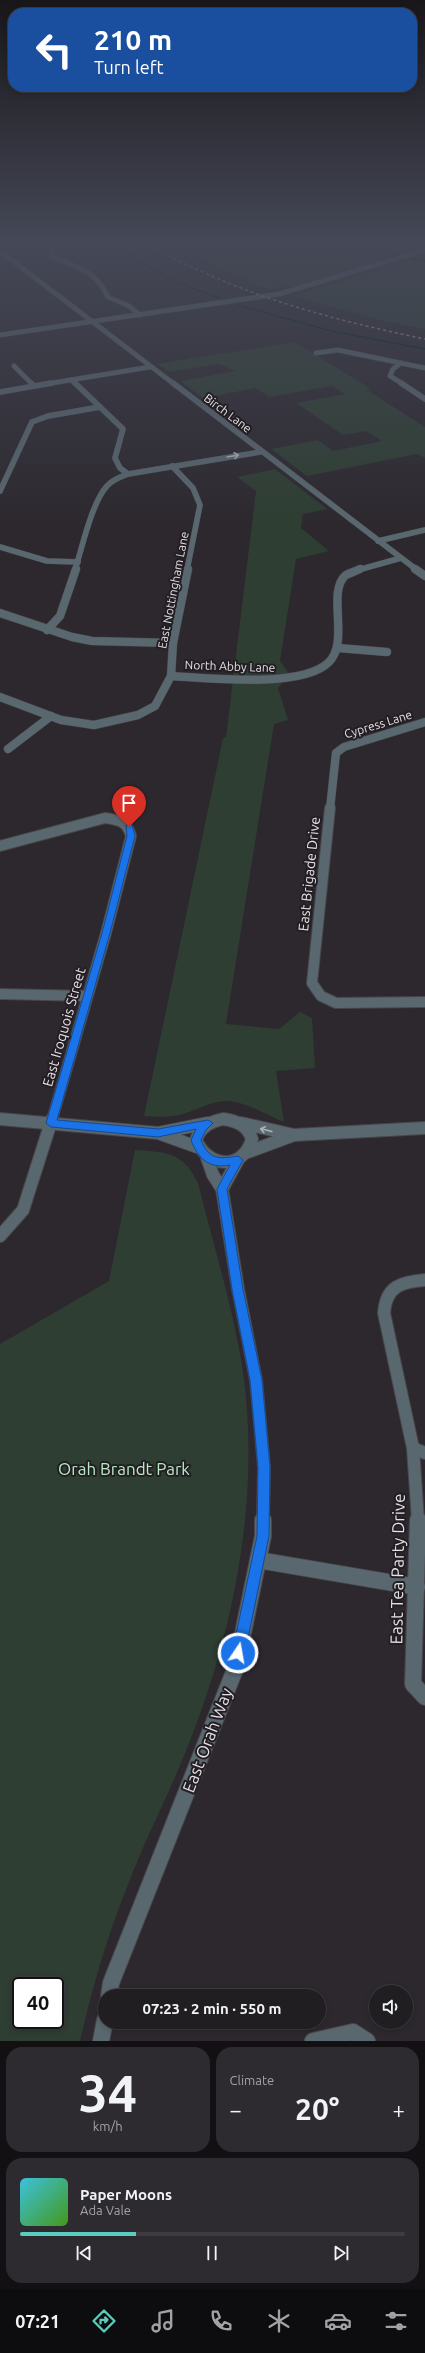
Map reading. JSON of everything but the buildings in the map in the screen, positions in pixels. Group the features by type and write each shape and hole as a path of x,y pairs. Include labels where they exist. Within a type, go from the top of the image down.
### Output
{"street":[{"name":"Birch Lane","path":"109,336 425,576"},
{"path":"316,353 338,350 425,368"},
{"path":"401,363 393,369 390,376 423,397"},
{"path":"14,366 34,386"},
{"path":"0,392 150,367"},
{"path":"71,380 124,429 114,456 115,462 128,474"},
{"path":"0,491 32,422 48,416 100,407"},
{"path":"245,447 252,446"},
{"path":"205,459 209,455 238,449"},
{"path":"47,630 60,616 103,487 111,481 128,474 205,459 213,460 260,452"},
{"name":"East Nottingham Lane","path":"0,696 61,720 94,725 138,715 155,706 161,698 171,676 173,642 200,505 199,495 193,486 172,466"},
{"path":"378,541 425,530"},
{"path":"0,547 47,561 78,562"},
{"path":"387,652 338,648 338,591 345,576 361,568 401,558"},
{"path":"0,613 47,630 92,641 173,642"},
{"name":"North Abby Lane","path":"171,676 271,680 290,678 321,667 338,648"},
{"path":"8,749 51,716"},
{"path":"422,723 425,730"},
{"name":"Cypress Lane","path":"338,750 354,743 422,723"},
{"name":"East Brigade Drive","path":"338,750 334,758 312,983 313,988 322,998 344,1005 425,1002"},
{"name":"East Iroquois Street","path":"0,846 87,821 105,818 121,820 129,827 131,836 51,1123 23,1210 0,1236"},
{"path":"0,994 87,996"},
{"path":"0,1119 158,1133 198,1147 207,1158 222,1162 238,1160"},
{"path":"158,1133 223,1119 294,1135 425,1128"},
{"path":"239,1122 250,1133 252,1139 248,1152"},
{"path":"198,1147 198,1134 208,1123"},
{"path":"222,1189 238,1160 248,1152 294,1135"},
{"name":"East Orah Way","path":"110,1989 111,1983 236,1667 263,1536 264,1467 256,1380 238,1289 222,1189 213,1175 207,1158"},
{"name":"East Tea Party Drive","path":"425,1280 399,1285 389,1291 383,1300 384,1313 419,1450 419,1529 413,1684 425,1697"},
{"path":"258,1560 417,1587"},
{"path":"102,2041 104,2029"},
{"path":"313,2041 353,2032 367,2041"}],"green space":[{"path":"295,342 371,389 367,390 425,427 425,458 417,454 307,476 271,449 318,440 333,451 382,441 366,431 343,435 296,403 345,394 332,386 269,397 256,388 203,398 180,381 235,371 219,364 169,372 157,364"},
{"path":"275,469 327,509 303,514 301,528 329,551 296,559 280,661 290,675 278,688 288,720 274,724 226,1024 279,1029 300,1012 312,1018 315,1068 276,1071 284,1122 249,1106 227,1101 215,1102 189,1112 173,1116 144,1116 223,738 226,737 256,491 237,477"},
{"name":"Orah Brandt Park","path":"135,1150 165,1153 180,1159 186,1165 198,1183 230,1305 240,1354 244,1379 248,1427 248,1475 245,1523 238,1571 228,1619 216,1665 184,1756 134,1870 113,1925 100,1963 80,2041 0,2041 0,1344 109,1281"}],"waterway":[{"path":"358,336 425,349"}],"railway":[{"path":"412,336 425,339"}],"route":[{"path":"129,827 131,836 106,933 51,1123 158,1133 208,1123 202,1128 196,1140 201,1153 214,1161 230,1162 238,1160 230,1177 222,1189 238,1289 256,1380 264,1467 263,1536 238,1653"}]}
